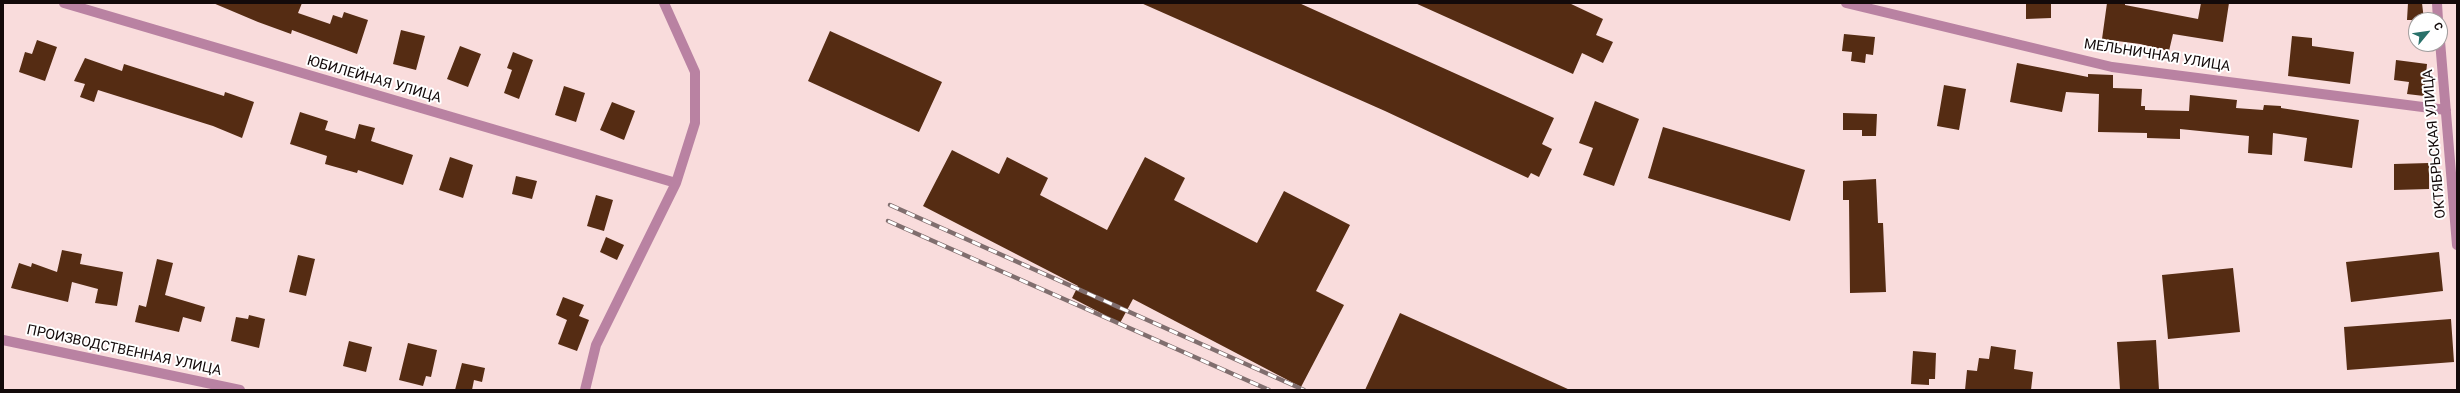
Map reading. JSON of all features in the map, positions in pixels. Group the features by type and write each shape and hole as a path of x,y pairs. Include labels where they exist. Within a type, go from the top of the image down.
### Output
{"street":[{"name":"ЮБИЛЕЙНАЯ УЛИЦА","path":"64,3 95,7 676,183"},
{"path":"585,390 596,345 676,183 695,123 695,72 664,3"},
{"name":"МЕЛЬНИЧНАЯ УЛИЦА","path":"1846,3 2112,67 2446,110"},
{"name":"ОКТЯБРЬСКАЯ УЛИЦА","path":"2441,52 2457,245"},
{"name":"ПРОИЗВОДСТВЕННАЯ УЛИЦА","path":"3,340 240,390"}],"building":[{"path":"213,3 302,3 298,13 330,24 333,15 342,18 344,12 368,20 357,54 292,30 291,34"},
{"path":"1141,3 1299,3 1554,118 1542,144 1552,149 1539,177 1531,173 1528,178 1385,111"},
{"path":"1415,3 1569,3 1603,19 1596,35 1613,42 1603,63 1582,53 1573,74"},
{"path":"2026,3 2051,3 2051,18 2026,19"},
{"path":"2107,3 2125,3 2125,5 2198,19 2201,3 2229,3 2223,42 2173,34 2169,51 2140,44 2102,39"},
{"path":"2408,3 2422,3 2423,12 2408,12 2407,20"},
{"path":"401,30 425,36 416,70 393,64"},
{"path":"830,31 942,82 919,132 808,81"},
{"path":"1844,34 1875,37 1873,55 1866,54 1865,63 1851,61 1852,52 1842,51"},
{"path":"2292,36 2312,38 2312,46 2354,52 2350,84 2288,76"},
{"path":"37,40 57,47 45,81 19,72 25,52 32,54"},
{"path":"460,46 481,54 468,87 447,79"},
{"path":"513,52 533,60 519,99 504,93 512,70 507,68"},
{"path":"85,58 122,71 124,64 224,96 225,92 254,102 242,138 213,126 98,90 94,102 80,97 85,84 74,81"},
{"path":"2396,60 2427,64 2424,96 2407,94 2409,82 2394,80"},
{"path":"2017,63 2088,77 2088,74 2113,75 2113,88 2142,89 2141,106 2145,106 2145,110 2189,111 2190,95 2237,100 2236,108 2263,110 2264,105 2281,106 2281,108 2359,120 2352,168 2304,161 2307,138 2273,133 2272,155 2248,153 2249,136 2180,129 2180,139 2147,138 2147,133 2098,132 2099,94 2066,92 2062,112 2010,102"},
{"path":"1944,85 1966,89 1959,130 1937,126"},
{"path":"564,86 585,93 576,122 555,115"},
{"path":"1595,101 1639,119 1614,186 1583,175 1593,148 1579,143"},
{"path":"612,102 635,111 624,140 600,130"},
{"path":"300,112 328,121 325,130 355,139 359,124 375,128 371,141 413,155 403,185 358,170 357,173 325,164 327,156 290,144"},
{"path":"1843,113 1877,114 1876,136 1862,136 1862,130 1843,130"},
{"path":"1663,127 1805,170 1790,221 1648,178"},
{"path":"952,150 999,174 1007,157 1048,178 1040,195 1107,230 1145,157 1185,178 1174,200 1257,243 1284,191 1350,225 1316,291 1344,305 1301,387 1133,299 1120,323 1072,298 1078,286 923,206"},
{"path":"450,157 473,165 463,198 439,190"},
{"path":"2429,163 2429,189 2394,190 2394,164"},
{"path":"516,176 537,181 532,199 512,194"},
{"path":"1876,179 1878,223 1883,223 1886,292 1850,293 1849,200 1843,200 1843,181"},
{"path":"596,195 613,200 604,231 587,226"},
{"path":"606,237 624,245 617,260 600,252"},
{"path":"62,250 82,254 80,264 123,272 117,306 95,303 98,289 72,282 68,302 11,288 19,263 31,267 32,263 57,272"},
{"path":"2439,252 2443,291 2351,302 2346,262"},
{"path":"298,255 315,259 306,296 289,292"},
{"path":"157,259 173,263 165,295 205,307 201,322 183,317 179,332 135,322 139,305 146,307"},
{"path":"2233,268 2240,332 2168,339 2162,275"},
{"path":"563,297 584,305 579,316 589,320 577,351 558,344 567,320 556,315"},
{"path":"1400,313 1570,390 1365,390"},
{"path":"249,315 265,319 259,348 231,341 236,317 248,319"},
{"path":"2451,319 2454,362 2347,370 2344,327"},
{"path":"2156,340 2159,390 2120,390 2117,342"},
{"path":"349,341 372,347 366,372 343,366"},
{"path":"408,343 437,350 431,377 426,376 423,386 399,380"},
{"path":"1991,346 2016,350 2014,369 2033,372 2031,390 1965,390 1967,370 1977,371 1979,358 1989,359"},
{"path":"1913,351 1936,353 1935,379 1929,379 1929,385 1911,384"},
{"path":"462,363 485,368 482,382 474,380 472,390 455,390"}],"railway":[{"path":"890,205 1304,390"},
{"path":"888,221 1269,390"}]}
